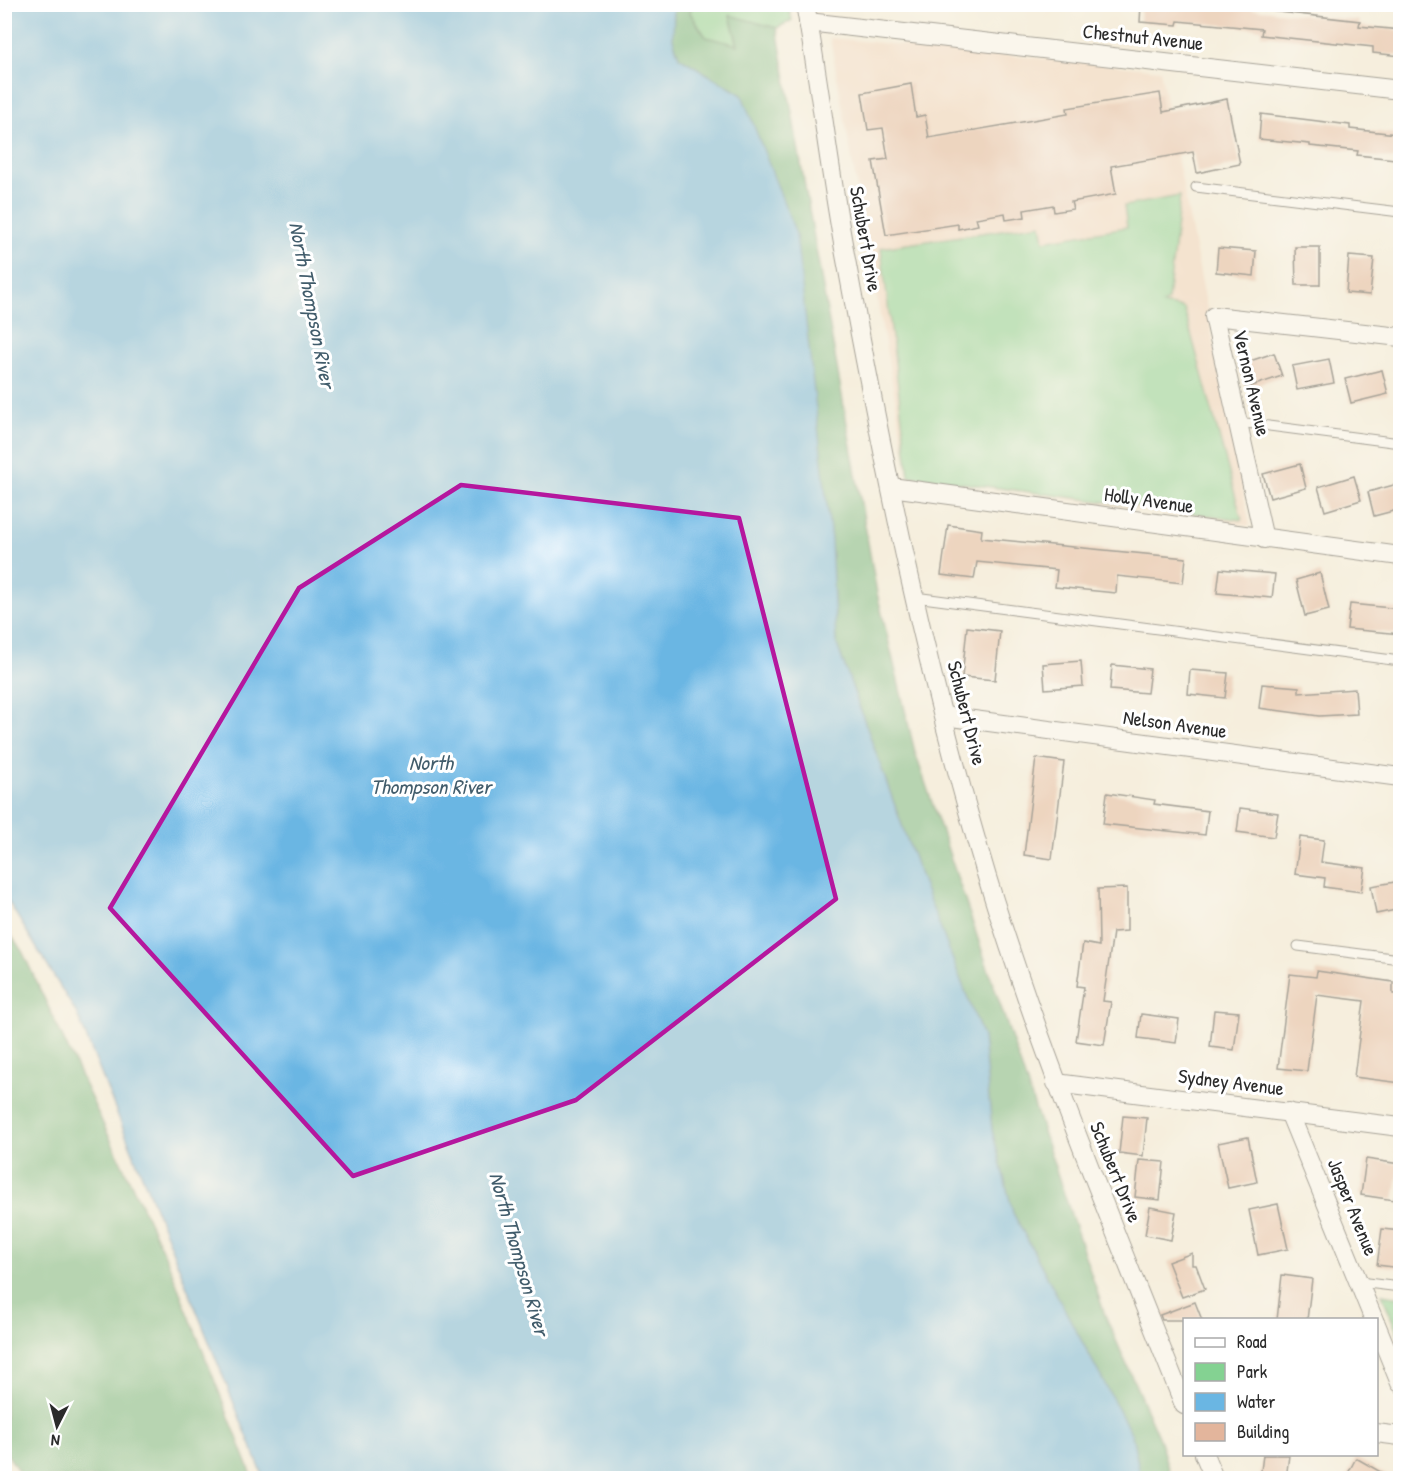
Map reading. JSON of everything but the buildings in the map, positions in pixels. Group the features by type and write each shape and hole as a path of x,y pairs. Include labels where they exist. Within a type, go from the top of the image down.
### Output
{"street":[{"name":"Chestnut Avenue","path":"806,13 1401,90"},
{"name":"Schubert Drive","path":"806,13 846,262 891,487 944,716 988,878 1056,1083 1183,1400"},
{"name":"Vernon Avenue","path":"1264,539 1214,316 1401,337"},
{"name":"Holly Avenue","path":"891,487 1401,556"},
{"name":"Nelson Avenue","path":"944,716 1401,777"},
{"name":"Sydney Avenue","path":"1056,1083 1401,1127"},
{"name":"Jasper Avenue","path":"1289,1112 1373,1318"},
{"path":"1378,1326 1401,1383"},
{"path":"1378,1432 1401,1436"},
{"path":"1204,1456 1214,1479"}],"lane":[{"path":"1196,187 1401,212"},
{"path":"1238,422 1401,443"},
{"path":"915,597 1401,661"},
{"path":"1298,946 1401,959"},
{"path":"1359,1282 1401,1287"}],"highlighted area":[{"path":"461,485 739,518 836,899 576,1100 353,1176 110,908 299,588"}],"shaded area":[{"path":"830,38 1160,70 1250,526 909,476"}],"green space":[{"path":"691,4 788,5 792,20 777,28 730,16 738,46 706,37 690,13"},
{"path":"674,5 692,5 690,13 706,37 738,45 730,15 777,28 877,593 915,752 1105,1315 1160,1441 1171,1478 1141,1478 1132,1435 1013,1213 992,1130 983,1037 922,881 836,642 831,540 820,450 742,95 679,57 673,39"},
{"path":"1180,196 1168,300 1162,304 1184,308 1242,520 909,476 881,248 1041,224 1044,241 1127,227 1124,206"},
{"path":"5,927 22,951 168,1262 253,1478 23,1478 5,1451"},
{"path":"1382,1294 1400,1297 1400,1340"}],"water":[{"name":"North Thompson River","path":"5,4 674,5 673,39 679,57 742,95 796,234 831,540 836,642 922,881 983,1037 992,1130 1013,1213 1132,1435 1141,1478 264,1478 77,1014 5,896"}]}
